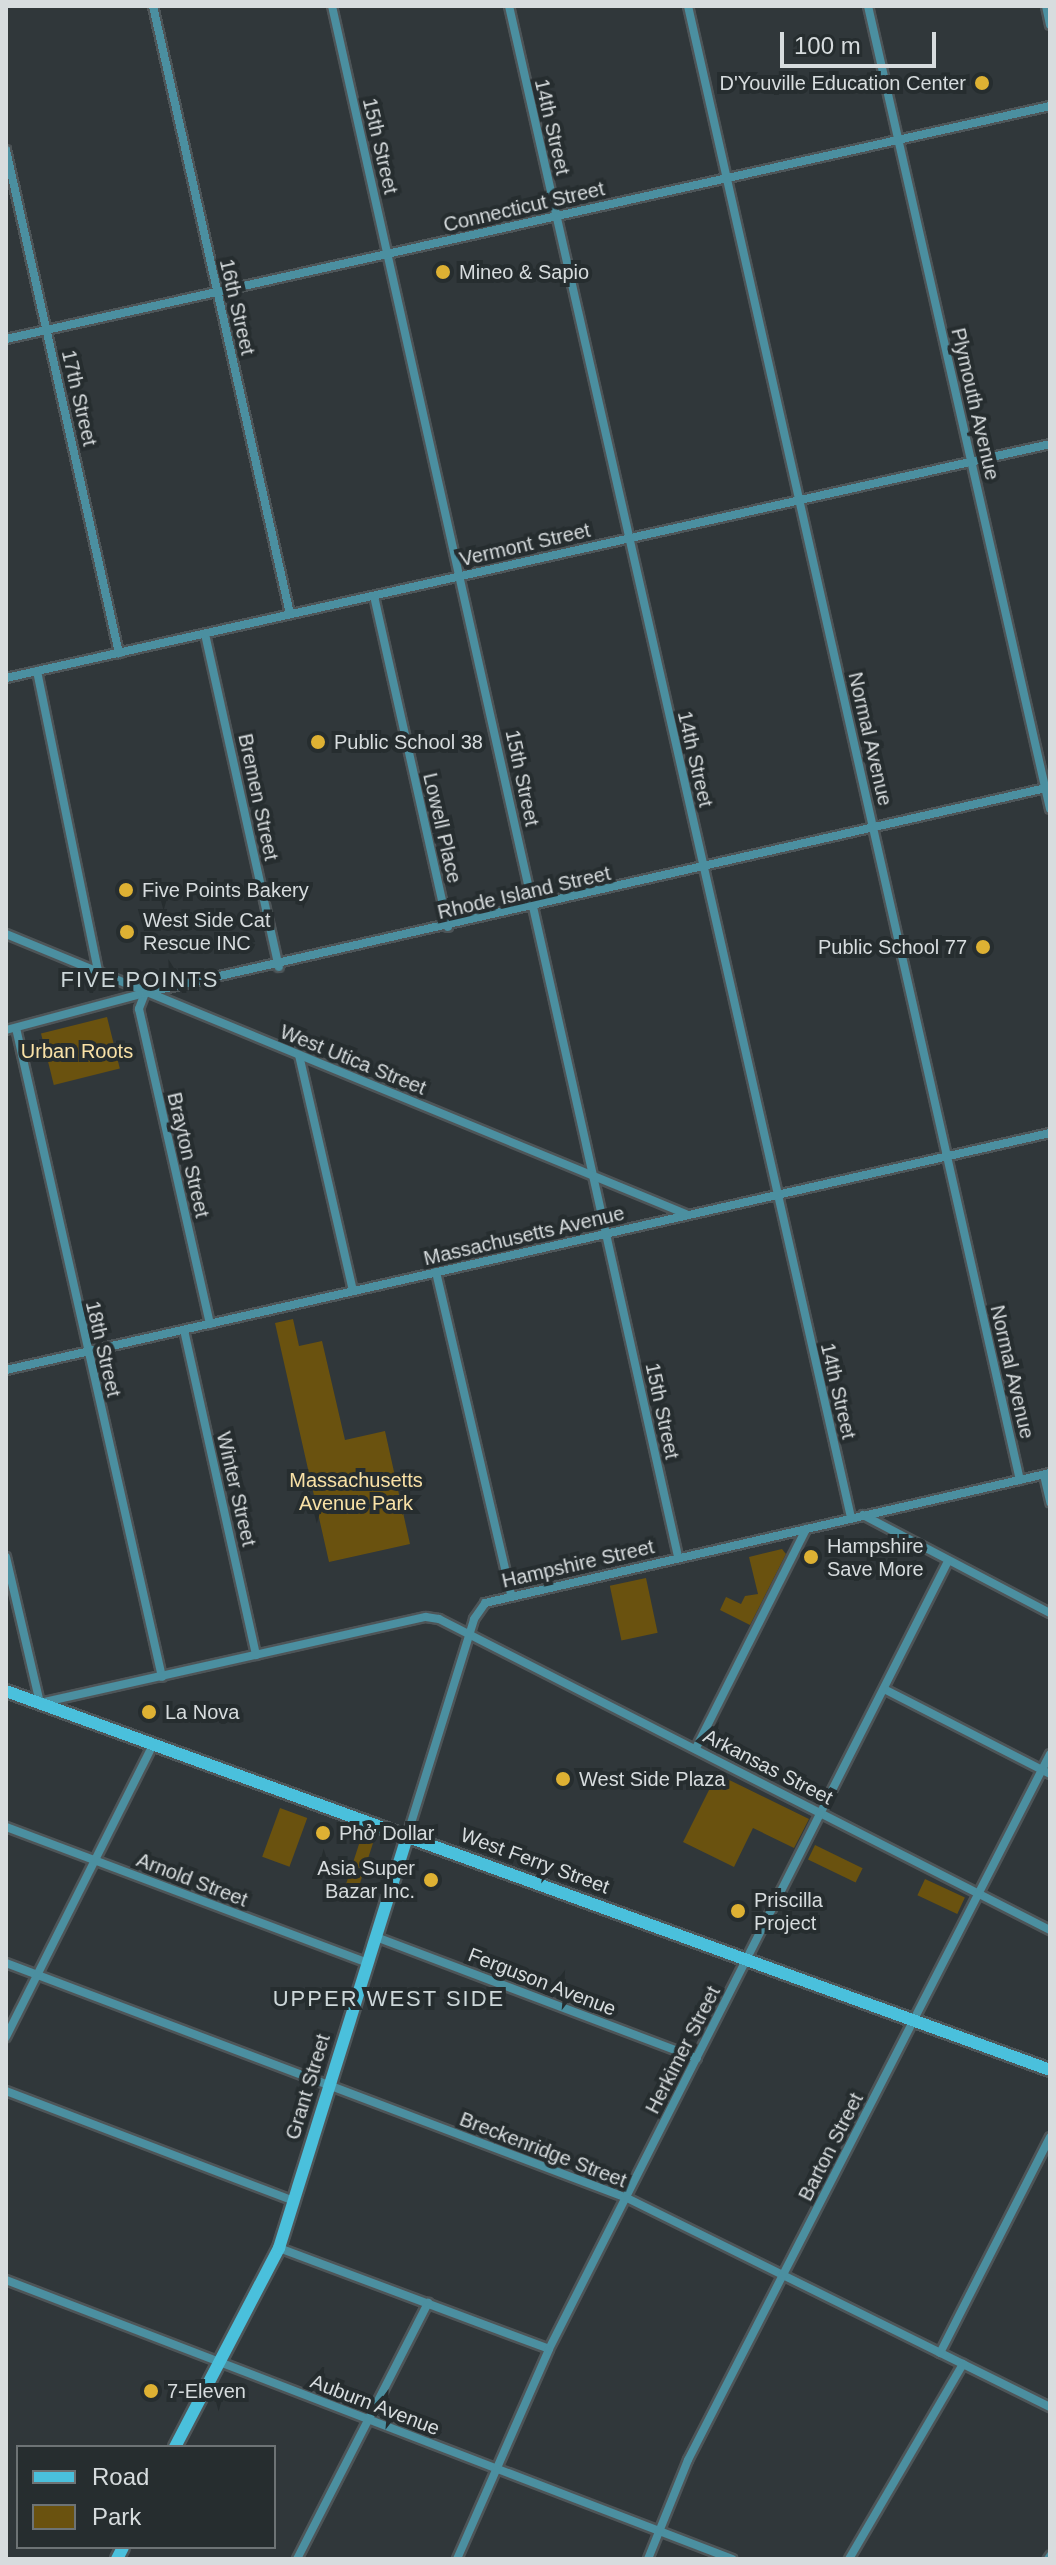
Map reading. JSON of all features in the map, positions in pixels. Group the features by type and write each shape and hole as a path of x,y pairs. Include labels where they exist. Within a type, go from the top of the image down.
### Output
{"street":[{"name":"16th Street","path":"153,6 290,614"},
{"name":"15th Street","path":"332,6 678,1557"},
{"name":"14th Street","path":"509,6 851,1518"},
{"name":"Normal Avenue","path":"688,6 1020,1480"},
{"name":"Plymouth Avenue","path":"868,6 1048,788 1050,809"},
{"path":"1046,6 1050,25"},
{"name":"Connecticut Street","path":"6,339 1050,106"},
{"name":"17th Street","path":"6,150 119,653"},
{"name":"Vermont Street","path":"6,678 1050,444"},
{"name":"Lowell Place","path":"374,596 448,927"},
{"name":"Bremen Street","path":"205,634 279,967"},
{"path":"37,671 98,972"},
{"name":"Rhode Island Street","path":"6,1030 145,993 279,967 1048,788"},
{"name":"West Utica Street","path":"6,934 687,1215"},
{"name":"Brayton Street","path":"145,993 139,1009 210,1324"},
{"name":"18th Street","path":"16,1028 162,1677"},
{"path":"299,1055 353,1291"},
{"name":"Massachusetts Avenue","path":"6,1370 1050,1133"},
{"path":"436,1272 511,1595"},
{"name":"Winter Street","path":"184,1330 256,1655"},
{"path":"1047,1474 1050,1502"},
{"name":"Hampshire Street","path":"471,1633 485,1603 511,1595 1047,1474"},
{"path":"863,1515 1050,1613"},
{"path":"696,1748 806,1529"},
{"path":"6,1557 40,1703 426,1617 471,1633"},
{"name":"Herkimer Street","path":"457,2559 549,2349 948,1561"},
{"name":"Arkansas Street","path":"471,1633 1050,1930"},
{"name":"Grant Street","path":"176,2445 279,2248 471,1633"},
{"path":"884,1689 1046,1772"},
{"name":"West Ferry Street","path":"6,1691 1050,2070"},
{"path":"6,2037 153,1745"},
{"name":"Barton Street","path":"648,2559 662,2532 688,2460 978,1892 1046,1772 1050,1754"},
{"name":"Arnold Street","path":"6,1827 368,1963"},
{"name":"Ferguson Avenue","path":"376,1937 697,2058"},
{"name":"Breckenridge Street","path":"6,1963 627,2198 1050,2407"},
{"path":"6,2091 294,2201"},
{"path":"940,2353 1050,2137"},
{"path":"279,2248 549,2349"},
{"name":"Auburn Avenue","path":"6,2280 732,2559"},
{"path":"297,2559 428,2303"},
{"path":"849,2559 963,2364"}],"green space":[{"name":"Urban Roots","path":"107,1017 120,1068 54,1085 41,1033"},
{"name":"Massachusetts Avenue Park","path":"293,1319 299,1346 322,1341 345,1440 385,1431 410,1544 329,1562 275,1323"},
{"path":"782,1549 786,1554 750,1625 720,1610 726,1597 741,1604 745,1596 758,1594 749,1557"},
{"path":"646,1578 658,1633 621,1640 610,1586"},
{"path":"717,1774 809,1819 794,1848 753,1828 734,1867 683,1842"},
{"path":"280,1808 307,1818 289,1867 262,1857"},
{"path":"361,1838 373,1842 357,1891 345,1887"},
{"path":"815,1845 863,1868 856,1883 808,1859"},
{"path":"925,1879 965,1898 957,1914 917,1895"}],"place":[{"name":"D'Youville Education Center","path":"982,83"},
{"name":"Mineo & Sapio","path":"443,272"},
{"name":"Public School 38","path":"318,742"},
{"name":"Five Points Bakery","path":"126,890"},
{"name":"West Side Cat Rescue INC","path":"127,932"},
{"name":"Public School 77","path":"983,947"},
{"name":"Hampshire Save More","path":"811,1557"},
{"name":"La Nova","path":"149,1712"},
{"name":"West Side Plaza","path":"563,1779"},
{"name":"Phở Dollar","path":"323,1833"},
{"name":"Asia Super Bazar Inc.","path":"431,1880"},
{"name":"Priscilla Project","path":"738,1911"},
{"name":"7-Eleven","path":"151,2391"}],"district":[{"name":"FIVE POINTS","path":"140,980"},
{"name":"UPPER WEST SIDE","path":"389,1999"}]}
